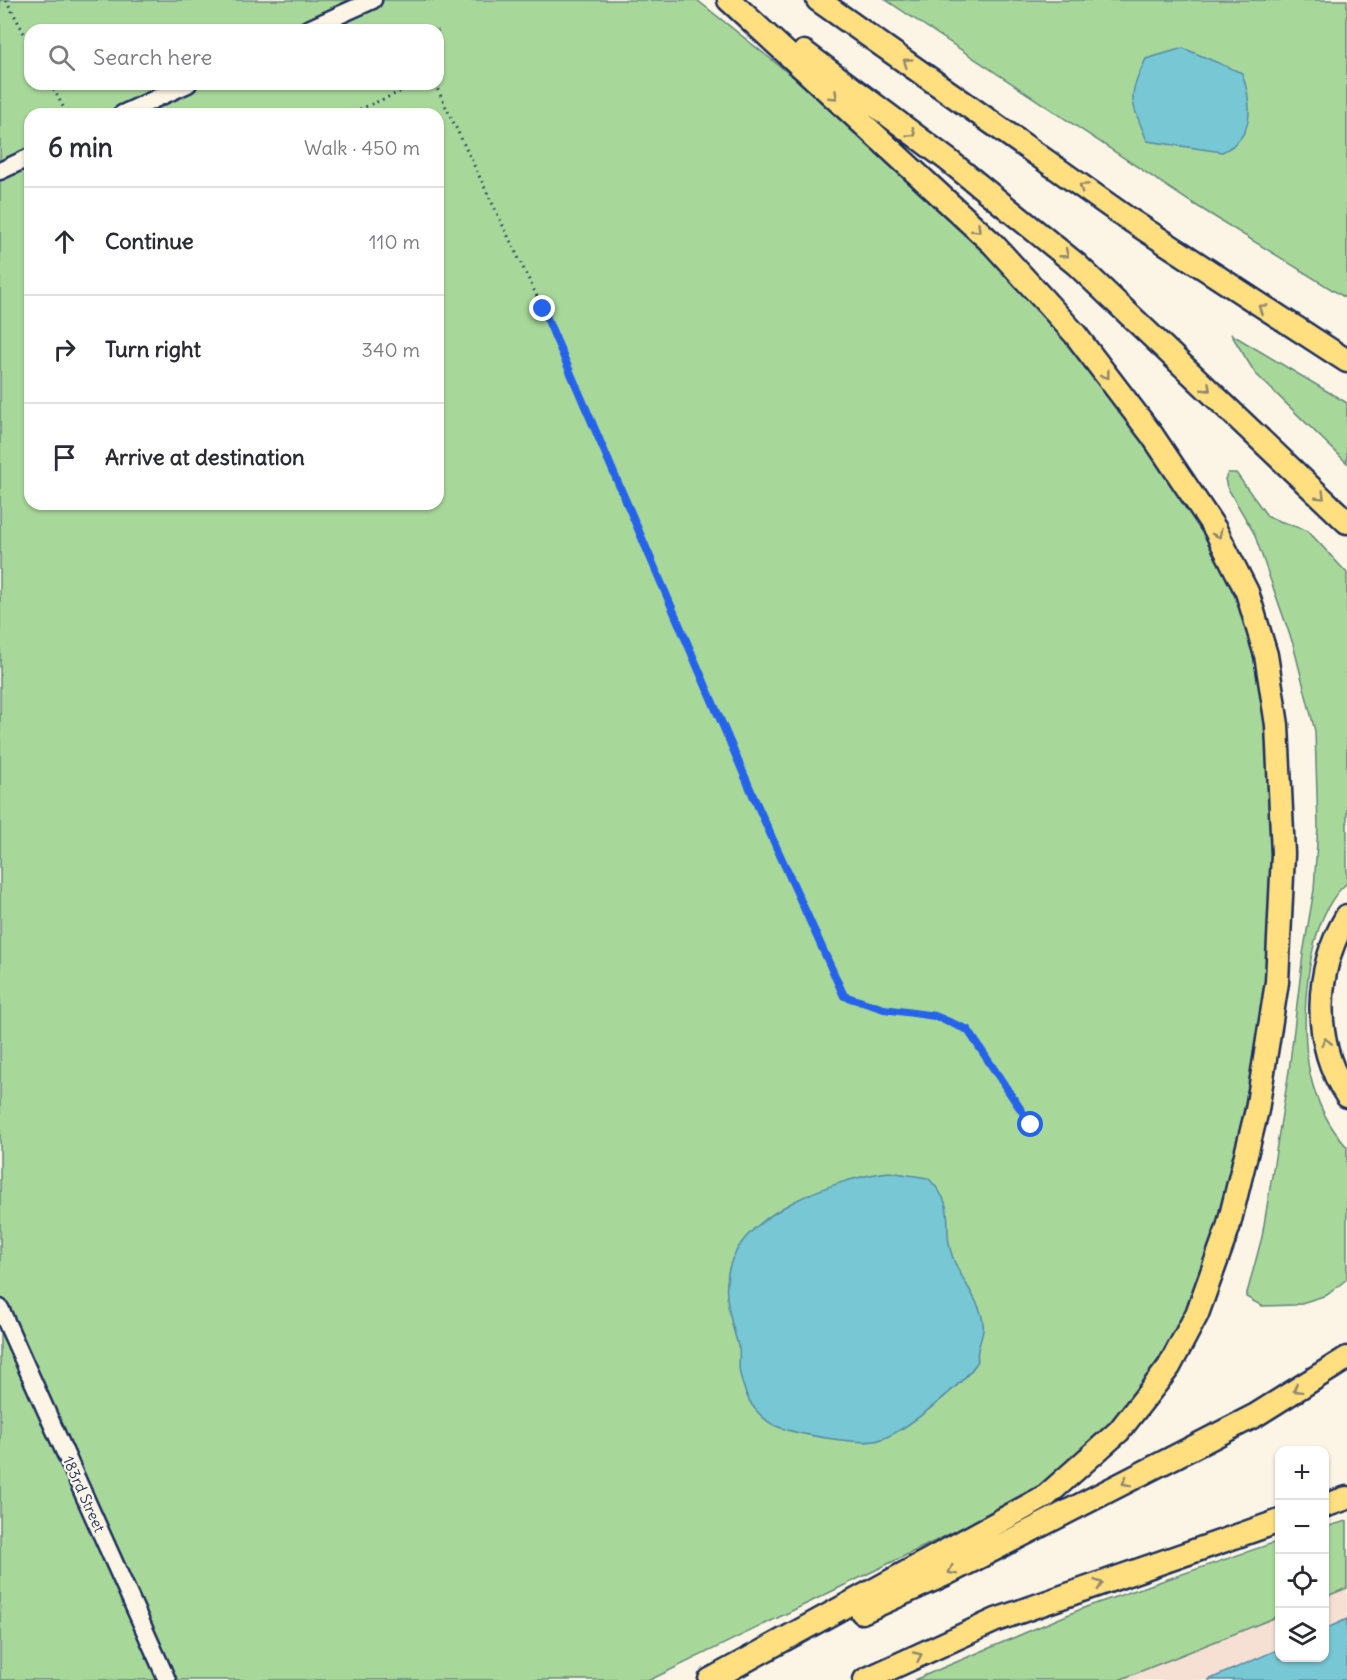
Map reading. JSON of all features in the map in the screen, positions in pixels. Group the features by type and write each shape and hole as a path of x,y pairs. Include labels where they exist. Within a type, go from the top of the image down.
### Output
{"highway":[{"path":"729,0 840,77 1076,264 1347,522"},
{"path":"711,1680 1046,1496 1119,1431 1169,1367 1197,1314 1228,1228 1257,1110 1277,982 1283,854 1277,725 1266,655 1246,592 1215,529 1152,435 1075,334 993,244 729,0"},
{"path":"818,0 1124,216 1347,361"},
{"path":"1347,916 1330,948 1320,1003 1330,1061 1347,1096"},
{"path":"711,1680 946,1575 1256,1415 1347,1358"},
{"path":"1329,1504 1347,1498"},
{"path":"865,1680 996,1620 1275,1523"}],"street":[{"path":"319,24 373,0"},
{"path":"136,108 175,90"},
{"path":"0,171 24,160"},
{"name":"183rd Street","path":"0,1308 167,1680"}],"path":[{"path":"6,0 24,33"},
{"path":"54,90 64,108"},
{"path":"363,108 404,90"},
{"path":"438,90 543,309 755,800 844,996 884,1009 935,1016 968,1030 1031,1125"}],"shaded area":[{"path":"1347,1588 1347,1680 1119,1680 1275,1618 1275,1662 1329,1662 1329,1595"}],"green space":[{"path":"0,0 697,0 847,120 1000,263 1115,401 1164,468 1214,545 1247,622 1263,709 1272,806 1274,906 1262,1011 1235,1157 1204,1271 1169,1343 1130,1402 1096,1440 1040,1485 974,1522 650,1680 0,1680"},
{"path":"886,0 1347,0 1347,299 1189,201"},
{"path":"1231,334 1347,403 1347,463 1255,373"},
{"path":"1228,473 1236,473 1268,517 1308,531 1347,573 1347,883 1333,899 1322,921 1314,946 1309,973 1305,1028 1310,1074 1316,1094 1329,1122 1347,1147 1347,1279 1327,1295 1295,1305 1262,1306 1246,1297 1262,1237 1289,1071 1303,954 1314,890 1318,826 1315,731 1293,644 1254,533 1227,487 1225,479"},
{"path":"1347,1521 1347,1588 1329,1595 1329,1554 1329,1526"},
{"path":"1275,1542 1275,1618 1119,1680 914,1680 1086,1607"}],"water":[{"path":"1183,48 1242,73 1249,107 1246,128 1241,138 1233,146 1222,152 1147,141 1135,109 1133,93 1146,59"},
{"path":"889,1172 928,1178 944,1199 953,1258 977,1303 983,1321 977,1353 978,1361 960,1382 918,1418 879,1440 858,1441 828,1438 773,1425 752,1405 741,1377 739,1349 729,1311 727,1292 728,1273 736,1252 750,1233 770,1216 793,1202 843,1182"},
{"path":"1347,1619 1347,1680 1208,1680 1275,1651 1275,1662 1329,1662 1329,1627"}],"route":[{"path":"543,309 755,800 844,996 884,1009 935,1016 968,1030 1031,1125"}]}
